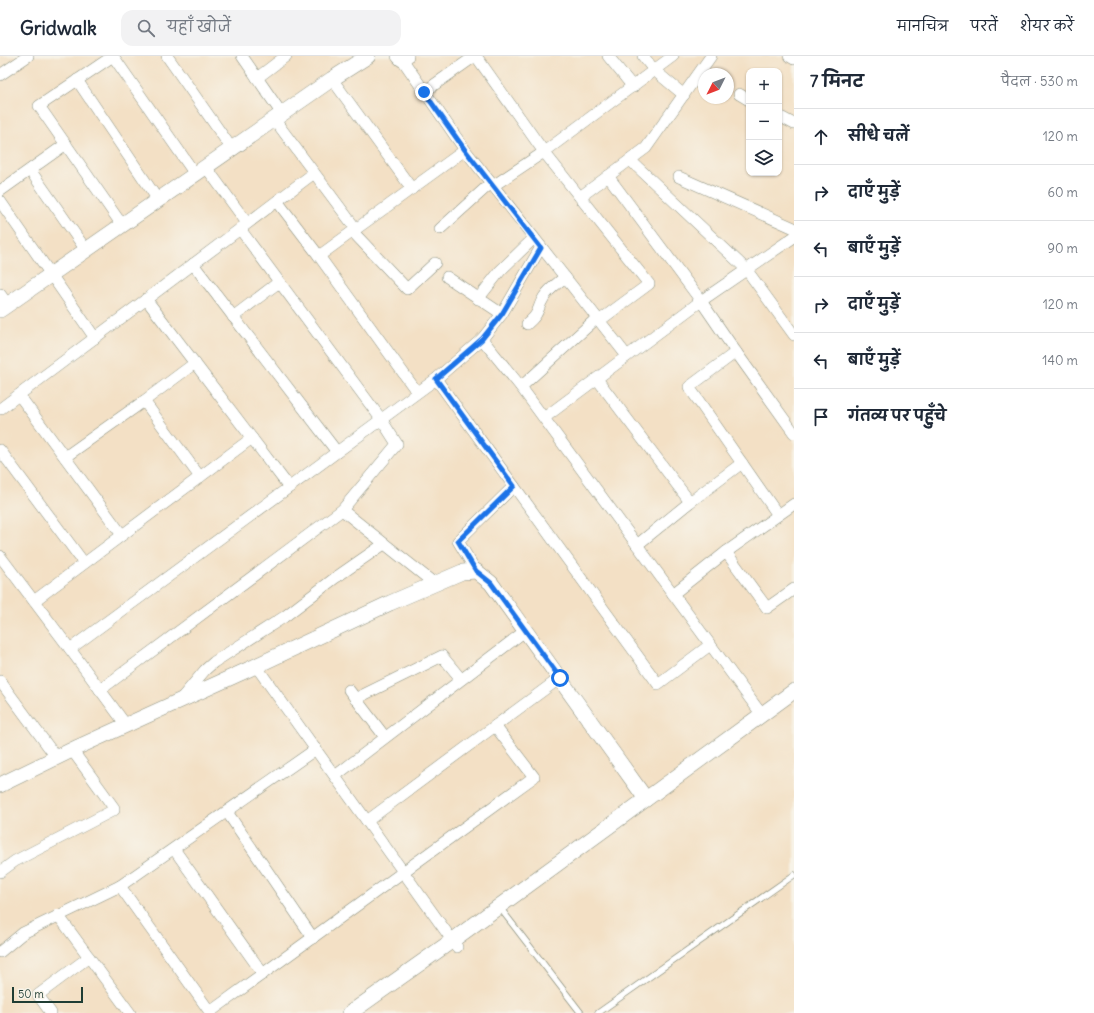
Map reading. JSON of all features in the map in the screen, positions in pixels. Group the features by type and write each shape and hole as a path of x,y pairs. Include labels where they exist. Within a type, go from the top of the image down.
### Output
{"street":[{"path":"0,75 28,56"},
{"path":"100,690 342,510 397,444 381,419 279,282 244,226 113,56 40,106 122,225"},
{"path":"167,56 232,149"},
{"path":"242,56 257,78 278,117 314,173 354,230 407,289 435,263"},
{"path":"257,78 286,56"},
{"path":"3,303 51,275 332,79 368,56"},
{"path":"424,92 475,56 544,152 649,284 598,319 521,387"},
{"path":"608,56 632,87"},
{"path":"643,56 654,70 684,95"},
{"path":"440,229 492,185 544,152 673,56"},
{"path":"580,197 646,148 711,56"},
{"path":"788,56 794,59"},
{"path":"402,57 424,92 465,150 627,356"},
{"path":"332,79 412,188"},
{"path":"77,80 158,200"},
{"path":"739,94 746,98"},
{"path":"782,118 794,124"},
{"path":"0,191 66,144"},
{"path":"319,256 465,150"},
{"path":"630,160 746,269 794,335"},
{"path":"30,170 86,250"},
{"path":"0,410 314,173"},
{"path":"608,176 701,301 794,433"},
{"path":"679,177 794,228"},
{"path":"0,201 95,338"},
{"path":"277,201 319,256 417,392"},
{"path":"544,418 701,301 794,237"},
{"path":"478,299 500,271 534,238"},
{"path":"70,649 436,379 482,339 502,314 541,248"},
{"path":"193,264 337,452"},
{"path":"446,277 502,314"},
{"path":"527,324 536,317 542,300 547,293 564,277"},
{"path":"233,317 279,282"},
{"path":"146,299 289,487"},
{"path":"482,339 521,387 762,715"},
{"path":"736,352 689,387 778,515"},
{"path":"65,457 195,363"},
{"path":"436,379 658,684 710,645"},
{"path":"597,379 690,502"},
{"path":"20,395 122,535"},
{"path":"144,401 200,477"},
{"path":"34,600 252,438"},
{"path":"0,450 84,563"},
{"path":"637,545 690,502 742,463"},
{"path":"514,486 458,541 476,571 491,583 646,799"},
{"path":"673,594 726,552 794,504"},
{"path":"342,510 435,584"},
{"path":"178,702 205,670 214,662 284,617 335,578 384,544"},
{"path":"726,552 768,608 794,589"},
{"path":"0,556 126,725"},
{"path":"0,785 56,757 390,603 462,572 476,571"},
{"path":"335,776 525,631"},
{"path":"356,699 442,656 461,679"},
{"path":"256,666 455,944"},
{"path":"367,821 560,678"},
{"path":"0,681 4,694 56,757"},
{"path":"348,690 385,737"},
{"path":"366,1013 646,799 794,692"},
{"path":"350,1013 504,913 794,703"},
{"path":"120,886 210,1012 534,777 495,726"},
{"path":"1,950 23,934 58,915 120,886 316,749"},
{"path":"0,872 15,861 114,810 72,750"},
{"path":"227,812 313,938"},
{"path":"174,849 263,974"},
{"path":"58,915 130,1013"},
{"path":"51,1013 38,995 89,957"}],"lane":[{"path":"598,1013 794,875"},
{"path":"504,913 581,1013"}],"route":[{"path":"424,92 465,150 541,248 502,314 482,339 436,379 514,486 458,541 476,571 491,583 560,678"}]}
